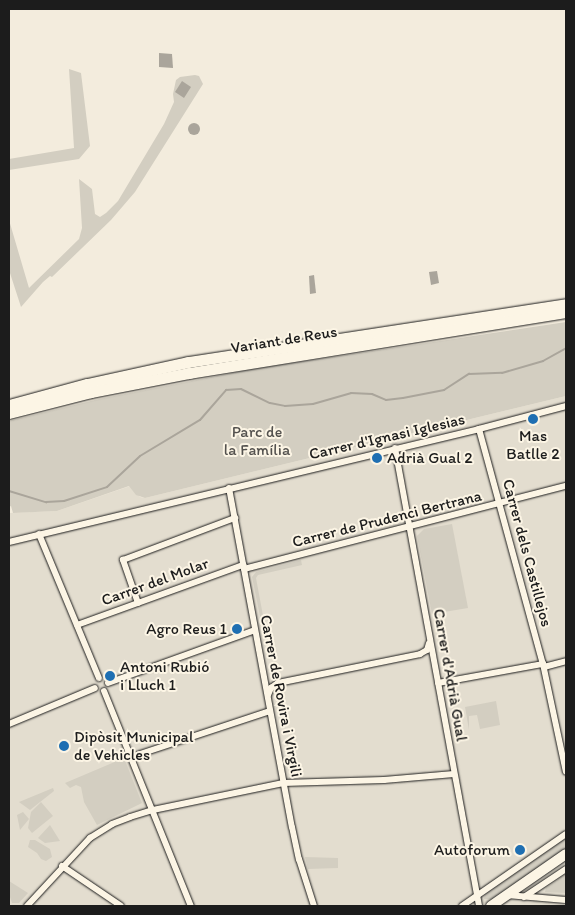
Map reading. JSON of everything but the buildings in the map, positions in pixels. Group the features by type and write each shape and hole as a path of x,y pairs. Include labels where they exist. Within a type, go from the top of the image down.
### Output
{"highway":[{"name":"Variant de Reus","path":"9,404 87,384 188,362 566,304"},
{"name":"Variant de Reus","path":"9,413 91,392 189,373 566,312"}],"main road":[{"path":"491,906 566,854"}],"street":[{"name":"Carrer d'Ignasi Iglesias","path":"9,542 479,429 566,406"},
{"name":"Carrer dels Castillejos","path":"479,429 544,666 566,772"},
{"name":"Carrer d'Adrià Gual","path":"395,448 479,906"},
{"name":"Carrer de Prudenci Bertrana","path":"244,567 500,505 566,486"},
{"name":"Carrer de Rovira i Virgili","path":"230,488 262,671 298,859 314,906"},
{"path":"138,603 123,560 235,518"},
{"path":"40,534 99,678"},
{"name":"Carrer del Molar","path":"77,625 244,567"},
{"path":"192,906 104,691 108,683 255,630"},
{"path":"268,700 270,688 278,683 420,654 426,650 430,642"},
{"path":"420,654 434,661"},
{"path":"438,683 566,661"},
{"path":"262,671 269,679 278,683"},
{"path":"99,678 104,679 108,683"},
{"path":"99,678 95,682 95,688 99,692 104,691"},
{"path":"9,724 95,688"},
{"path":"130,757 270,711"},
{"path":"27,906 62,866 90,838 112,824 153,810 283,783 368,781 454,774"},
{"path":"462,906 566,834"},
{"path":"62,866 120,906"},
{"path":"523,897 566,868"},
{"path":"507,895 566,898"}],"shaded area":[{"path":"159,53 172,54 173,68 159,67"},
{"path":"182,81 191,87 184,98 175,92"},
{"path":"194,123 200,129 194,135 188,129"},
{"path":"437,271 439,283 431,285 429,272"},
{"path":"314,275 316,293 310,294 309,276"},
{"path":"566,396 566,906 9,906 9,513 57,511 130,486 140,497 145,498"}],"green space":[{"path":"69,69 81,73 90,146 79,159 9,170 9,159 74,148"},
{"path":"199,76 203,84 135,192 111,220 52,277 50,276 43,282 21,307 9,270 9,220 29,288 79,239 82,228 79,179 92,189 95,214 100,217 106,213 118,201 164,124 174,102 173,94 176,80 180,77"},
{"name":"Parc de la Família","path":"566,322 566,396 145,498 136,495 129,486 57,511 13,513 11,506 9,507 9,421 99,399 253,369"},
{"path":"452,524 468,608 432,614 417,536 424,529"},
{"path":"301,560 302,565 258,575 256,578 264,621 261,621 252,577 256,572"},
{"path":"496,701 500,725 480,729 477,715 469,716 469,730 465,707"},
{"path":"124,758 142,803 97,825 84,802 81,787 76,785 70,788 65,783"},
{"path":"53,788 54,791 30,810 19,802"},
{"path":"41,802 53,816 32,833 28,828 31,812"},
{"path":"23,812 29,819 20,830 17,815"},
{"path":"50,825 60,841 45,843 38,838"},
{"path":"566,838 566,848 493,899 484,899 485,894"},
{"path":"30,840 35,840 50,849 52,857 46,861 41,859 37,853 28,847"},
{"path":"305,857 338,858 338,868 308,869"},
{"path":"566,874 566,893 545,892 546,888"},
{"path":"9,881 28,893 19,903 12,903 9,894"}],"waterway":[{"path":"9,491 46,502 64,501 107,487 140,456 200,420 226,390 241,389 270,403 285,406 313,404 351,393 372,394 386,400 403,398 444,390 469,374 502,373 543,361 566,348"}],"place":[{"name":"Mas Batlle 2","path":"533,419"},
{"name":"Adrià Gual 2","path":"377,458"},
{"name":"Agro Reus 1","path":"237,629"},
{"name":"Antoni Rubió i Lluch 1","path":"110,676"},
{"name":"Dipòsit Municipal de Vehicles","path":"64,746"},
{"name":"Autoforum","path":"520,850"}]}
